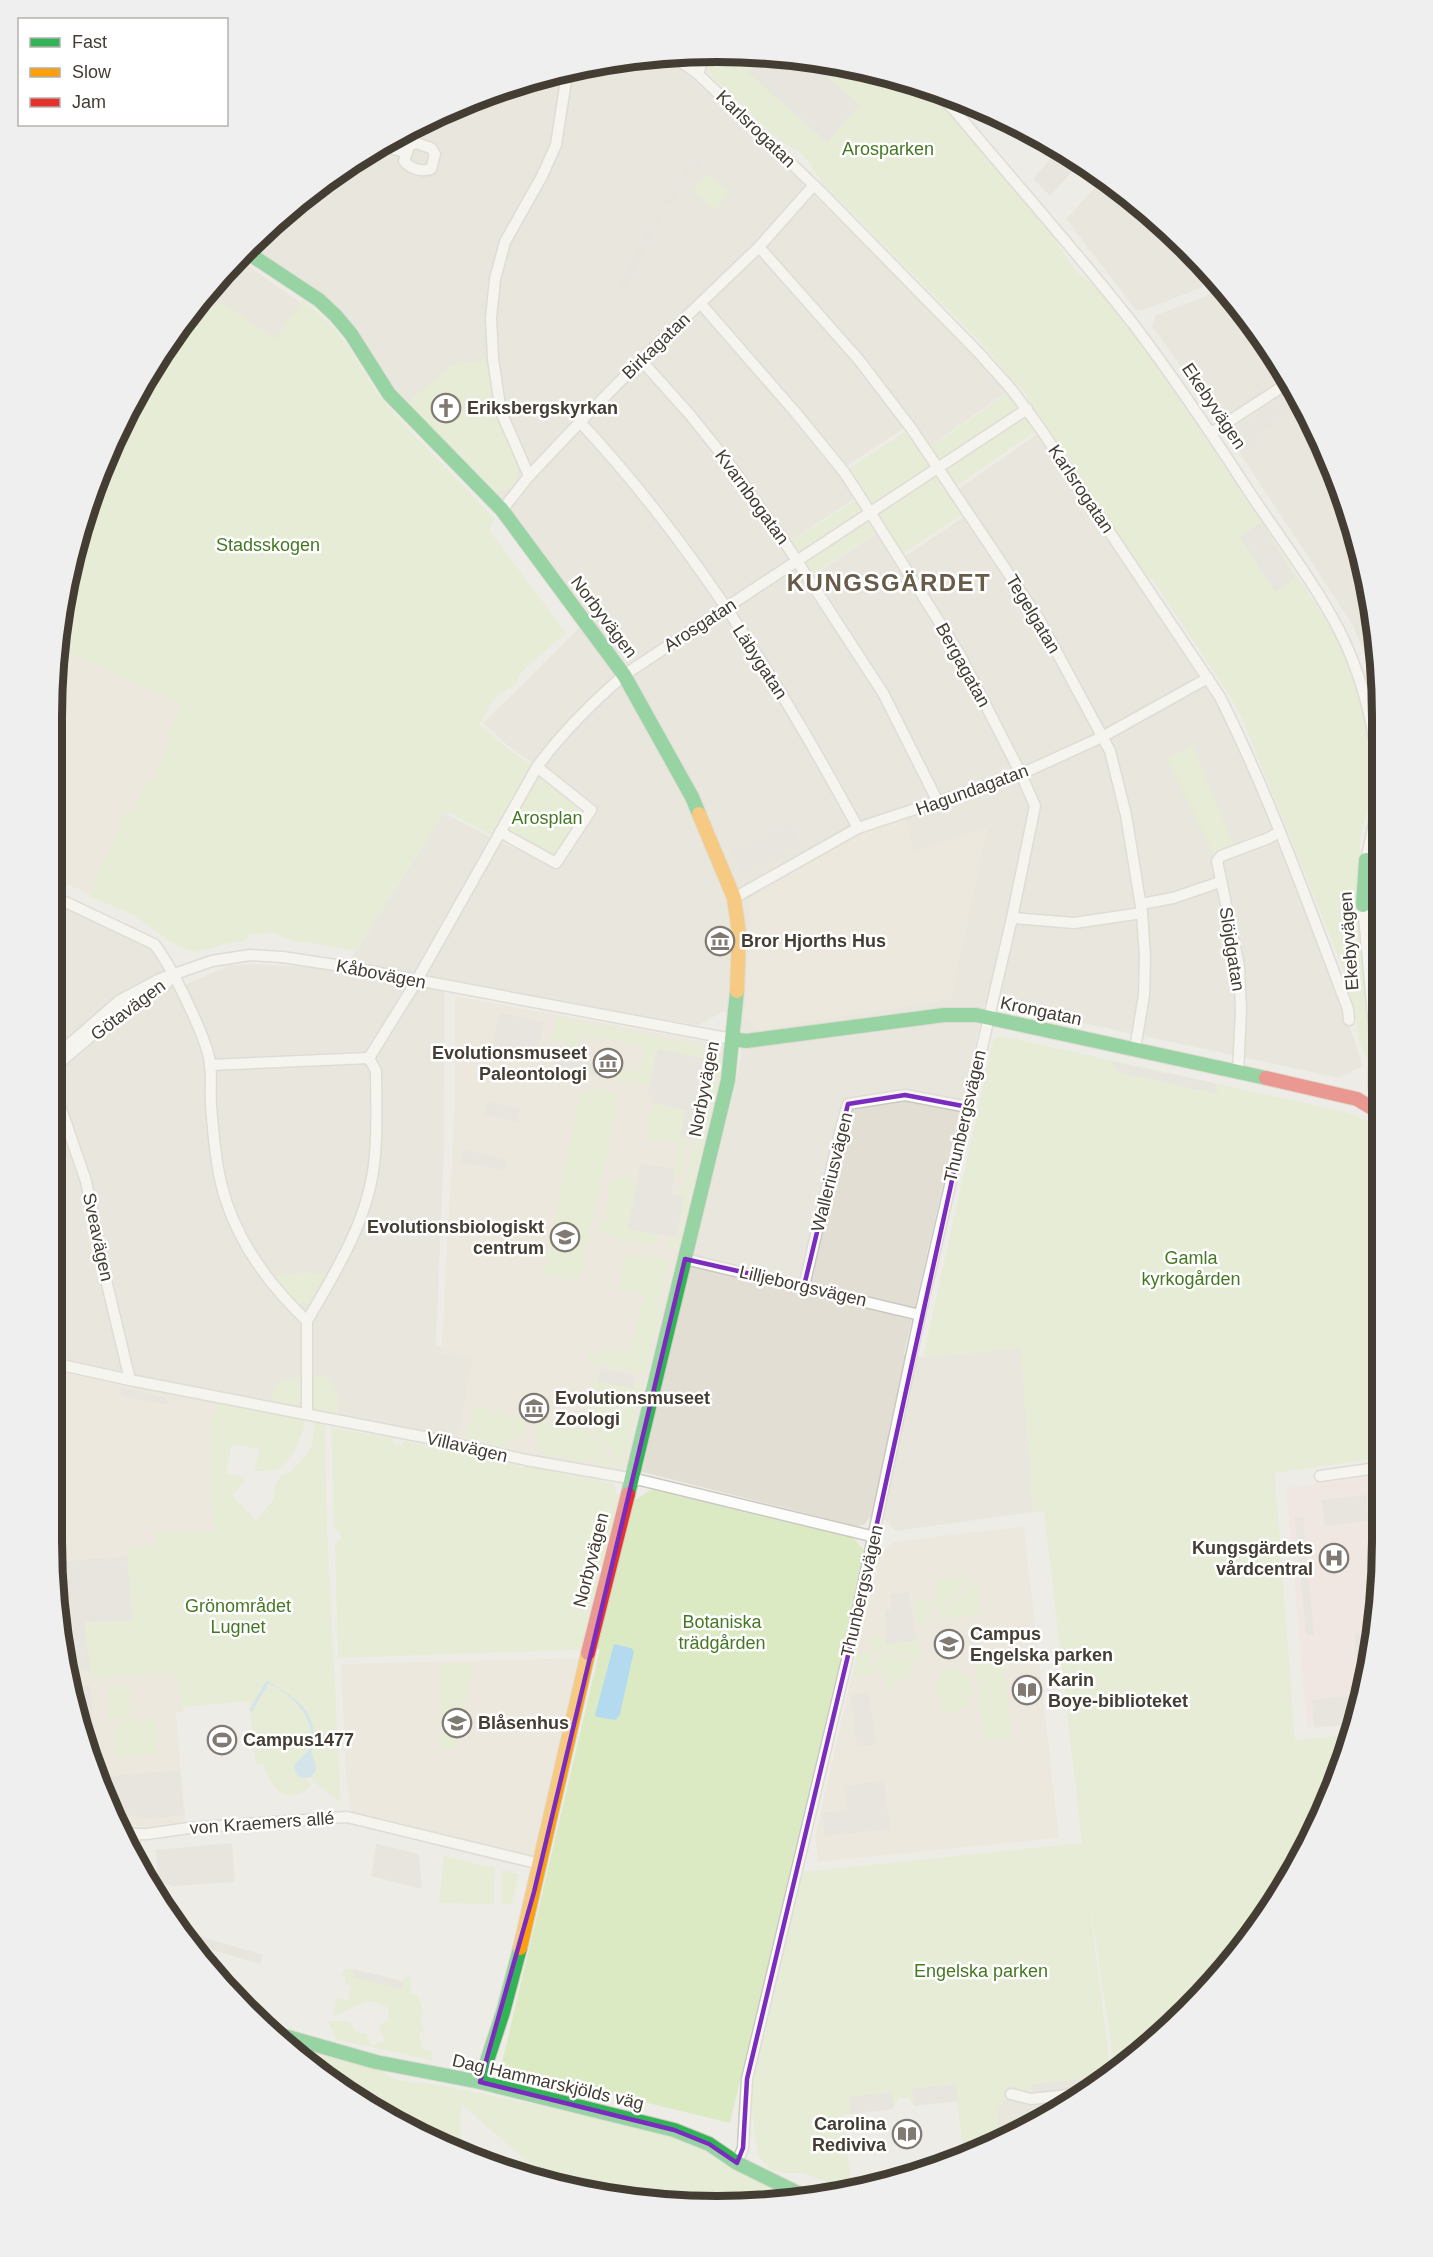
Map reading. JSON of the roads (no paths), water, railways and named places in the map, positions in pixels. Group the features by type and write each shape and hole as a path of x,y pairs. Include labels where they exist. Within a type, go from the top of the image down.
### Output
{"street":[{"path":"698,74 702,62"},
{"name":"Karlsrogatan","path":"682,63 698,74 814,185 978,352 1027,410 1220,697 1235,726 1279,832 1344,998 1349,1020"},
{"path":"529,476 501,412 493,359 491,318 495,279 505,244 556,145 567,79"},
{"name":"Ekebyvägen","path":"948,104 1133,324 1211,433 1313,587 1338,630 1352,660 1372,724"},
{"path":"391,148 406,153"},
{"name":"Birkagatan","path":"502,510 529,476 580,422 759,247 814,185"},
{"name":"Tegelgatan","path":"759,247 859,360 911,428 1039,619 1110,751 1126,814 1142,908 1145,957 1144,995 1135,1049"},
{"name":"Norbyvägen","path":"254,252 319,300 336,316 351,334 369,365 402,410 502,510 624,675 692,797 734,898 739,933 728,1080 598,1606 540,1864 503,2012 480,2082"},
{"name":"Bergagatan","path":"701,304 844,472 960,655 1035,806 1012,918 988,1017"},
{"name":"Kvarnbogatan","path":"641,360 691,416 731,466 797,560 883,693 938,802"},
{"path":"1211,433 1282,387"},
{"name":"Arosgatan","path":"369,1058 537,767 558,739 583,712 624,675 1027,410"},
{"name":"Läbygatan","path":"580,422 634,484 726,608 810,739 858,828"},
{"name":"Hagundagatan","path":"734,898 858,828 1021,774 1102,737 1208,678"},
{"path":"500,832 556,863 591,810 537,767"},
{"name":"Slöjdgatan","path":"1238,1073 1241,1010 1239,966 1217,861 1221,856 1279,832"},
{"name":"Ekebyvägen","path":"1372,833 1366,860 1363,904 1372,999"},
{"path":"1012,918 1074,924 1142,908 1220,882"},
{"path":"62,900 154,944 161,952 208,1049 211,1106 220,1181 230,1214 265,1275 307,1321"},
{"name":"Kåbovägen","path":"173,975 212,961 250,955 306,960 732,1039"},
{"name":"Götavägen","path":"62,1051 119,1001 159,979 173,975"},
{"name":"Götavägen","path":"62,1061 124,1008 164,986 173,975"},
{"name":"Krongatan","path":"732,1039 746,1041 944,1015 976,1015 1338,1094 1358,1099 1372,1108"},
{"name":"Thunbergsvägen","path":"737,2163 743,2148 747,2079 875,1537 920,1315 988,1017"},
{"path":"210,1065 369,1058 376,1071 374,1165 365,1203 339,1266 307,1321 307,1414"},
{"name":"Krongatan","path":"1338,1094 1372,1087"},
{"name":"Walleriusvägen","path":"804,1286 848,1104 906,1095 968,1107"},
{"name":"Sveavägen","path":"62,1111 86,1180 107,1284 130,1380"},
{"name":"Lilljeborgsvägen","path":"685,1258 920,1315"},
{"name":"Villavägen","path":"62,1365 630,1480 640,1480 875,1537"},
{"path":"1320,1476 1372,1469"},
{"name":"von Kraemers allé","path":"131,1833 347,1817 540,1864"},
{"name":"Dag Hammarskjölds väg","path":"291,2038 370,2061 480,2082 674,2130 709,2144 737,2163 793,2191"},
{"path":"1011,2094 1031,2099 1063,2096"}],"water":[{"path":"614,1644 631,1648 634,1651 620,1714 616,1720 595,1715"},
{"path":"268,1681 289,1694 301,1705 310,1719 314,1733 312,1753 317,1768 311,1777 302,1778 297,1775 294,1767 309,1749 311,1738 307,1718 294,1700 267,1683"}],"waterway":[{"path":"251,1710 267,1683"}],"place":[{"name":"Eriksbergskyrkan","path":"446,408"},
{"name":"Bror Hjorths Hus","path":"720,941"},
{"name":"Evolutionsmuseet Paleontologi","path":"608,1063"},
{"name":"Evolutionsbiologiskt centrum","path":"565,1237"},
{"name":"Evolutionsmuseet Zoologi","path":"534,1408"},
{"name":"Kungsgärdets vårdcentral","path":"1334,1558"},
{"name":"Campus Engelska parken","path":"949,1644"},
{"name":"Karin Boye-biblioteket","path":"1027,1690"},
{"name":"Blåsenhus","path":"457,1723"},
{"name":"Campus1477","path":"222,1740"},
{"name":"Carolina Rediviva","path":"907,2134"}],"district":[{"name":"KUNGSGÄRDET","path":"889,583"}],"park label":[{"name":"Arosparken","path":"888,149"},
{"name":"Stadsskogen","path":"268,545"},
{"name":"Arosplan","path":"547,818"},
{"name":"Gamla kyrkogården","path":"1191,1268"},
{"name":"Grönområdet Lugnet","path":"238,1616"},
{"name":"Botaniska trädgården","path":"722,1632"},
{"name":"Engelska parken","path":"981,1971"}]}
